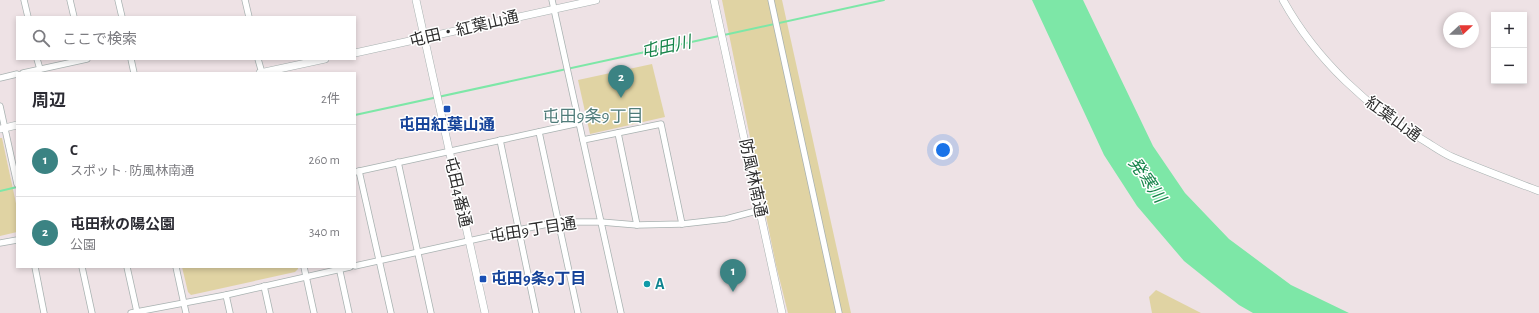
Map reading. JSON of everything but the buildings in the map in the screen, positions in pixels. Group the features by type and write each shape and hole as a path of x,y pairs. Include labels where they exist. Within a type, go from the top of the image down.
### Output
{"street":[{"path":"24,0 28,16"},
{"path":"70,0 74,16"},
{"path":"118,0 122,16"},
{"path":"245,0 249,16"},
{"name":"屯田4番通","path":"416,0 485,313"},
{"path":"552,0 621,313"},
{"name":"屯田・紅葉山通","path":"356,53 596,0"},
{"name":"防風林南通","path":"714,0 782,313"},
{"path":"771,0 839,313"},
{"name":"紅葉山通","path":"1283,0 1308,39 1329,65 1364,98 1406,130 1450,156 1539,191"},
{"path":"37,60 40,69"},
{"path":"27,72 80,60"},
{"path":"131,60 134,72"},
{"path":"258,60 261,72"},
{"path":"266,72 320,60"},
{"path":"0,78 16,74"},
{"path":"0,106 2,128 16,178"},
{"path":"391,313 357,171 579,123"},
{"path":"583,140 661,124 682,224"},
{"path":"2,128 16,125"},
{"path":"539,132 578,313"},
{"path":"618,133 637,225"},
{"path":"500,140 536,313"},
{"path":"398,162 431,313"},
{"name":"屯田9丁目通","path":"356,266 558,222 601,222 637,225 682,224 726,219 760,210"},
{"path":"0,243 16,240"},
{"path":"35,268 44,313"},
{"path":"82,268 92,313"},
{"path":"127,268 134,312 184,304 226,295 339,268 349,313"},
{"path":"176,268 186,313"},
{"path":"304,268 314,313"},
{"path":"264,286 270,313"},
{"path":"226,295 230,313"}],"shaded area":[{"path":"722,0 782,0 851,313 788,313 776,265"},
{"path":"652,64 665,117 590,134 578,80"},
{"path":"0,138 2,138 16,203 16,232 0,236"},
{"path":"182,268 298,268 295,272 191,295 188,292"},
{"path":"1156,290 1201,313 1152,313 1149,297"}],"water":[{"name":"発寒川","path":"1032,0 1083,0 1153,146 1185,193 1229,239 1291,285 1349,313 1253,313 1239,305 1184,261 1137,206 1104,155"}],"waterway":[{"name":"屯田川","path":"724,35 884,0"},
{"name":"屯田川","path":"356,115 719,36"},
{"name":"屯田川","path":"0,191 16,187"}],"place":[{"name":"屯田秋の陽公園","path":"621,98"},
{"name":"屯田紅葉山通","path":"447,109"},
{"name":"屯田9条9丁目","path":"483,279"},
{"name":"A","path":"647,284"},
{"name":"C","path":"733,292"}],"district":[{"name":"屯田9条9丁目","path":"593,116"}]}
